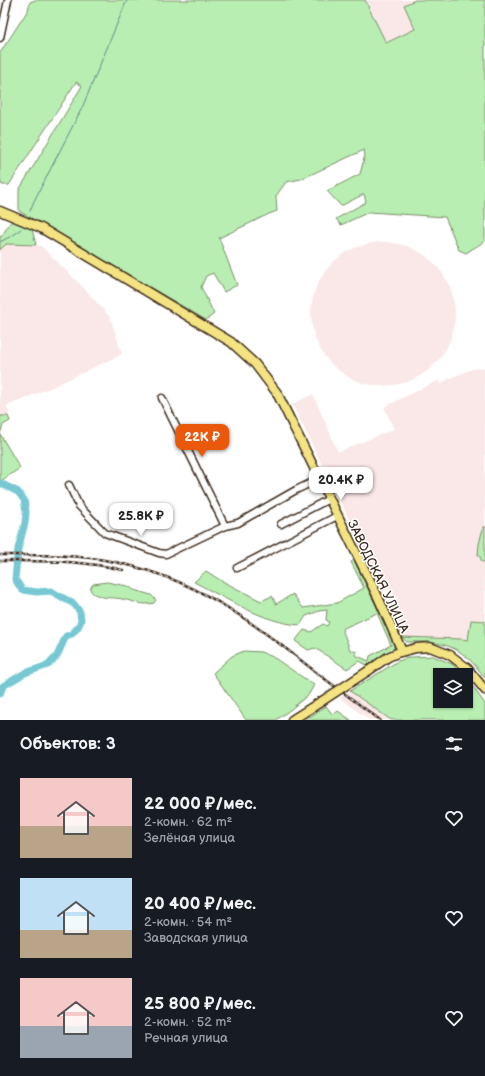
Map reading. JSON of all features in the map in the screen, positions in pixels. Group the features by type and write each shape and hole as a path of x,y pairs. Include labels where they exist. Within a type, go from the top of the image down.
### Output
{"main road":[{"name":"ЗАВОДСКАЯ УЛИЦА","path":"0,211 40,228 231,342 255,364 277,393 378,597 402,652"},
{"path":"292,720 388,657 416,648 430,648 450,655 467,668 485,690"}],"street":[{"path":"0,38 8,0"},
{"path":"162,398 225,526"},
{"path":"69,485 79,506 105,533 159,553 166,554 225,526 238,523 296,490 319,479"},
{"path":"281,524 329,499"},
{"path":"237,568 337,516"}],"shaded area":[{"path":"365,0 415,0 404,6 415,29 385,43"},
{"path":"383,242 410,248 434,263 449,287 455,314 449,341 434,365 410,380 383,386 356,380 332,365 317,341 311,314 317,287 332,263 356,248"},
{"path":"6,244 41,246 81,285 110,317 122,354 50,388 7,406 9,412 8,416 0,416 0,250"},
{"path":"485,367 485,526 483,528 479,544 478,555 482,563 485,562 485,621 471,620 469,641 461,639 402,637 388,602 396,599 393,591 389,589 384,591 292,404 313,394 338,452 394,429 384,407 439,380 441,384 448,379 472,369"},
{"path":"350,691 391,720 369,720 340,698"}],"green space":[{"path":"35,0 365,0 386,43 415,29 404,5 415,0 485,0 485,241 466,253 459,250 445,217 369,212 341,225 336,219 366,202 364,194 341,206 327,191 360,174 365,155 364,150 301,179 286,182 276,196 277,211 219,238 237,285 224,292 213,273 206,276 201,287 214,314 206,320 19,211 19,190 82,86 76,82 9,185 2,185 0,179 0,53 28,10 30,2"},
{"path":"12,220 32,229 36,245 6,244 0,250 0,236 1,237"},
{"path":"0,416 8,416 10,421 3,425 0,434"},
{"path":"0,434 20,468 1,481 0,480"},
{"path":"485,526 485,562 482,562 478,555 479,544 483,528"},
{"path":"354,560 394,643 394,649 367,665 359,661 347,669 315,648 308,650 295,641 304,630 311,632 323,624 327,626 329,622 326,620 327,610 319,611 306,616 300,625 286,623 259,615 194,582 206,571 261,601 272,596 276,604 293,594 303,608 337,603 364,588 351,562","holes":["377,613 391,645 370,656 369,661 355,655 357,652 350,650 342,629"]},
{"path":"107,582 128,586 134,590 151,595 156,600 154,603 141,604 119,598 100,596 90,590 93,584"},
{"path":"471,620 485,621 485,678 469,659 452,648 432,643 407,642 402,637 468,640"},
{"path":"244,651 261,652 273,657 314,685 309,694 276,720 246,720 213,673 232,656"},
{"path":"433,656 452,664 456,668 433,668 433,708 473,708 473,687 485,704 485,720 391,720 350,691 398,661 411,657"},
{"path":"326,706 333,715 338,711 351,720 305,720"}],"waterway":[{"path":"30,211 82,108 127,0"},
{"path":"0,242 21,229"},
{"path":"0,483 18,492 24,500 26,512 25,523 18,549 15,579 22,590 37,592 51,591 74,604 80,612 81,621 72,634 66,636 57,656 48,665 25,673 3,686 0,694"}],"railway":[{"path":"0,555 58,556 101,559 131,566 179,582 210,597 249,622 380,720"},
{"path":"0,561 46,561 93,564 123,570"}]}
